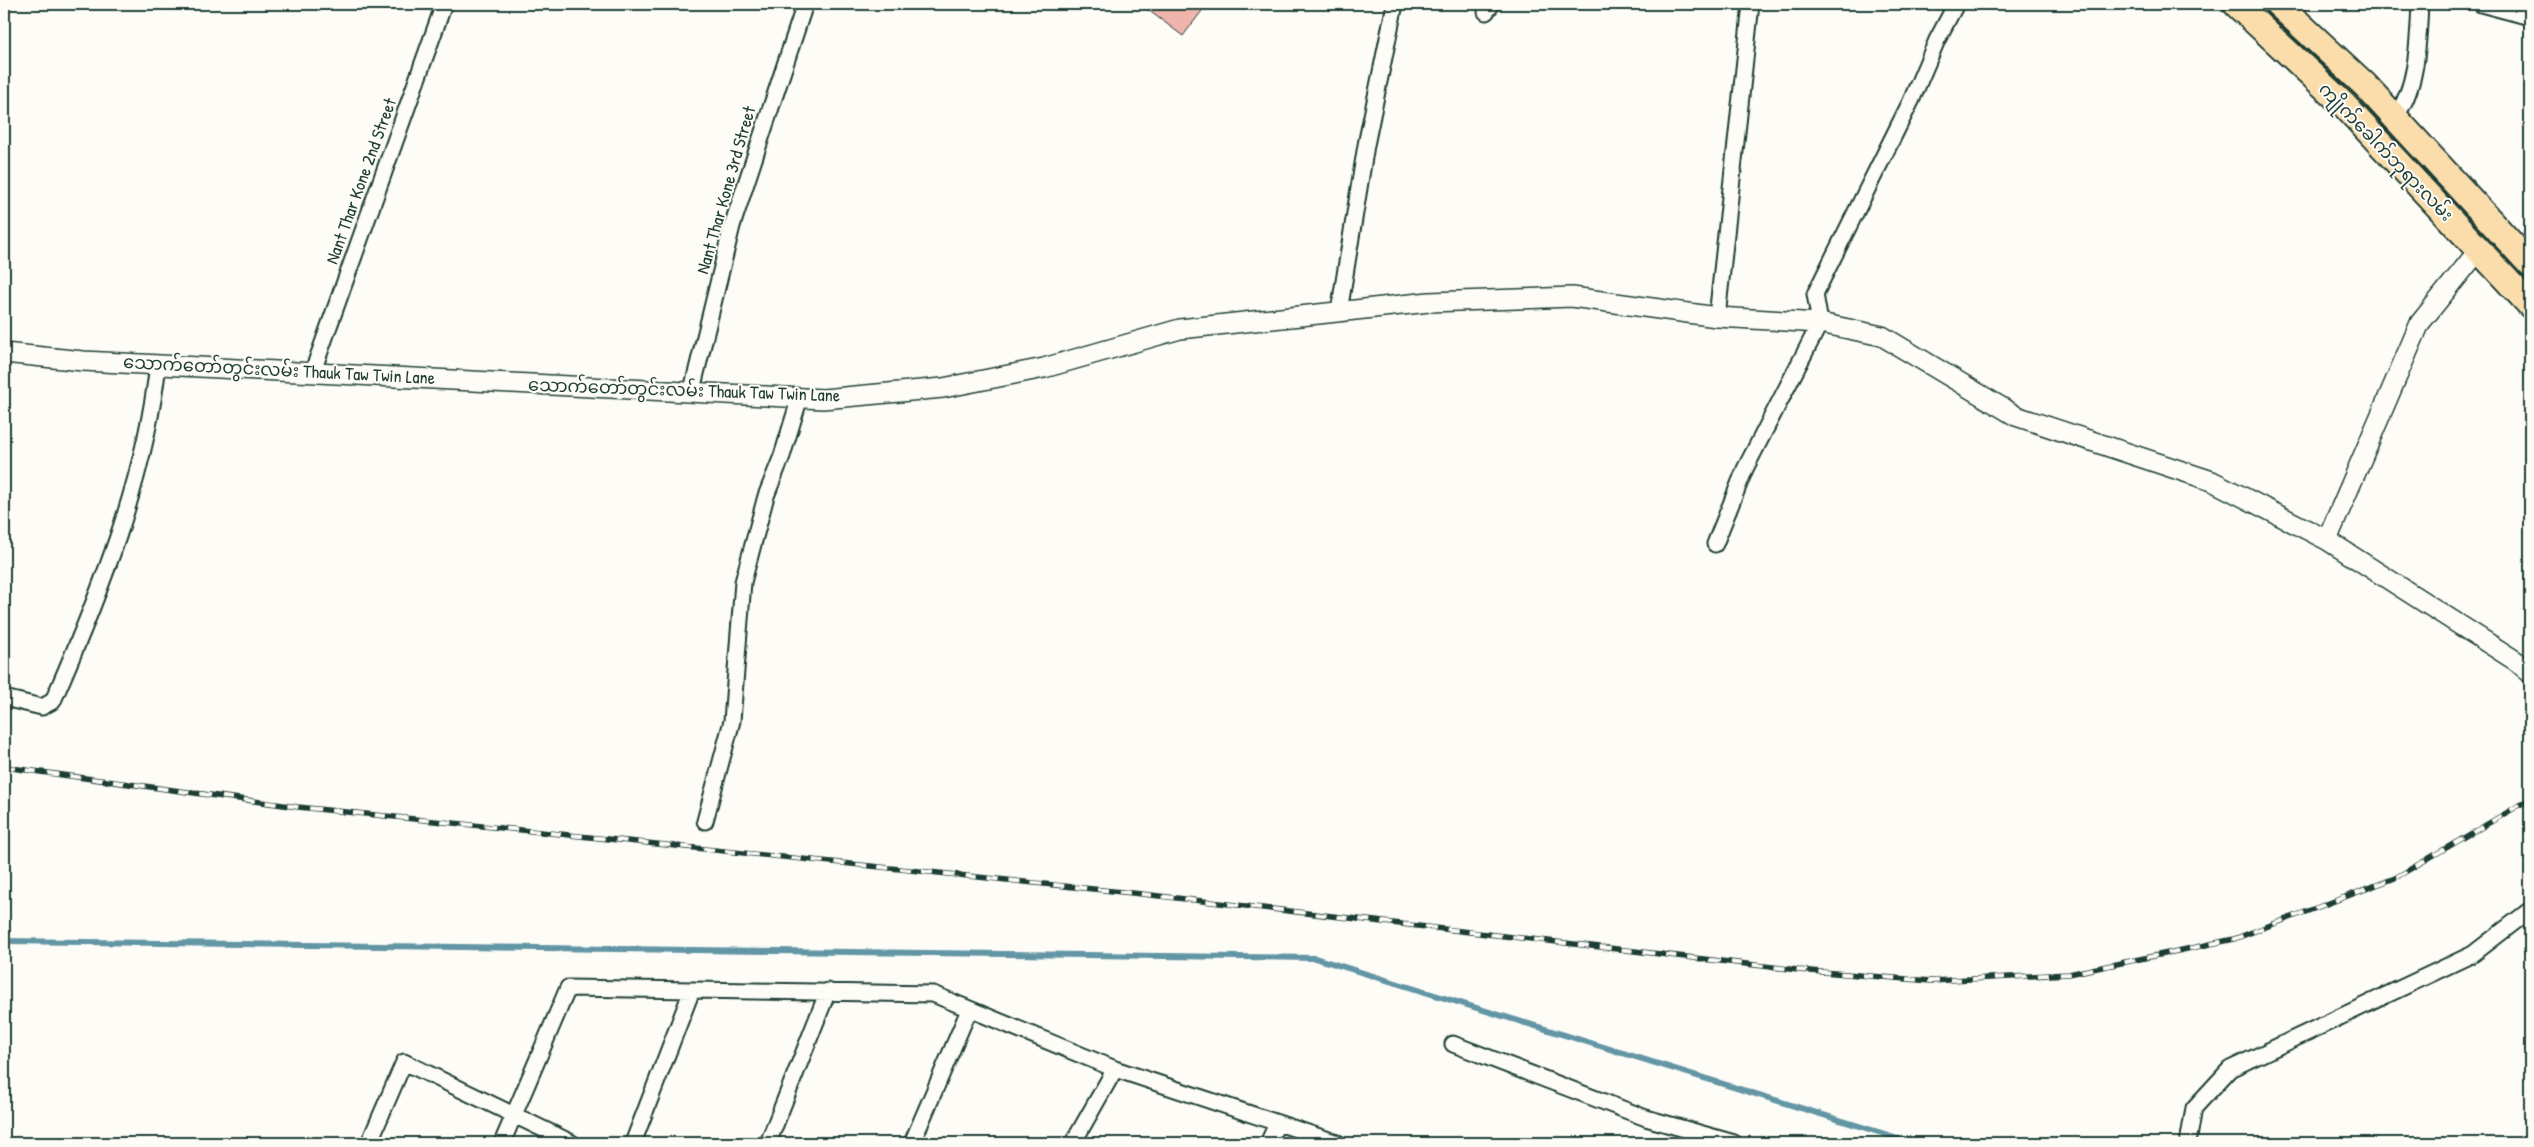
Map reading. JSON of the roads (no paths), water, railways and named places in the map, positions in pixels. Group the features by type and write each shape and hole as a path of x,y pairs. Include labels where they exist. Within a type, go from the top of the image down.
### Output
{"main road":[{"name":"ကျိုက်ခေါက်ဘုရားလမ်း","path":"2236,4 2344,105 2530,305"},
{"name":"ကျိုက်ခေါက်ဘုရားလမ်း","path":"2278,4 2365,84 2530,264"}],"street":[{"name":"Nant Thar Kone 2nd Street","path":"313,371 444,4"},
{"name":"Nant Thar Kone 3rd Street","path":"692,390 732,226 805,4"},
{"path":"1338,312 1366,145 1395,4"},
{"path":"1717,317 1751,4"},
{"path":"1715,544 1745,469 1820,323 1815,294 1911,101 1937,40 1956,4"},
{"path":"2395,116 2405,104 2417,52 2420,4"},
{"path":"2480,4 2530,17"},
{"path":"2327,540 2420,323 2478,251"},
{"name":"သောက်တော်တွင်းလမ်း Thauk Taw Twin Lane","path":"4,353 83,360 692,390 823,399 942,388 1044,368 1180,329 1429,302 1572,297 1717,317 1820,323 1882,336 2016,416 2212,481 2327,540 2516,661 2530,673"},
{"path":"4,698 42,707 52,701 128,508 153,411 158,364"},
{"path":"705,821 732,721 743,582 766,496 782,456 800,397"},
{"path":"2188,1143 2194,1108 2230,1069 2473,954 2530,910"},
{"path":"502,1143 568,988 933,994 1115,1069 1338,1143"},
{"path":"633,1143 692,990"},
{"path":"768,1143 828,991"},
{"path":"912,1143 969,1010"},
{"path":"1453,1044 1646,1118 1734,1143"},
{"path":"369,1143 404,1062 572,1143"},
{"path":"1073,1143 1115,1069"},
{"path":"1268,1143 1277,1124"}],"waterway":[{"path":"4,941 1315,958 1914,1143"}],"railway":[{"path":"4,767 298,807 1142,894 1798,970 1931,981 2069,974 2234,939 2395,878 2530,799"}]}
